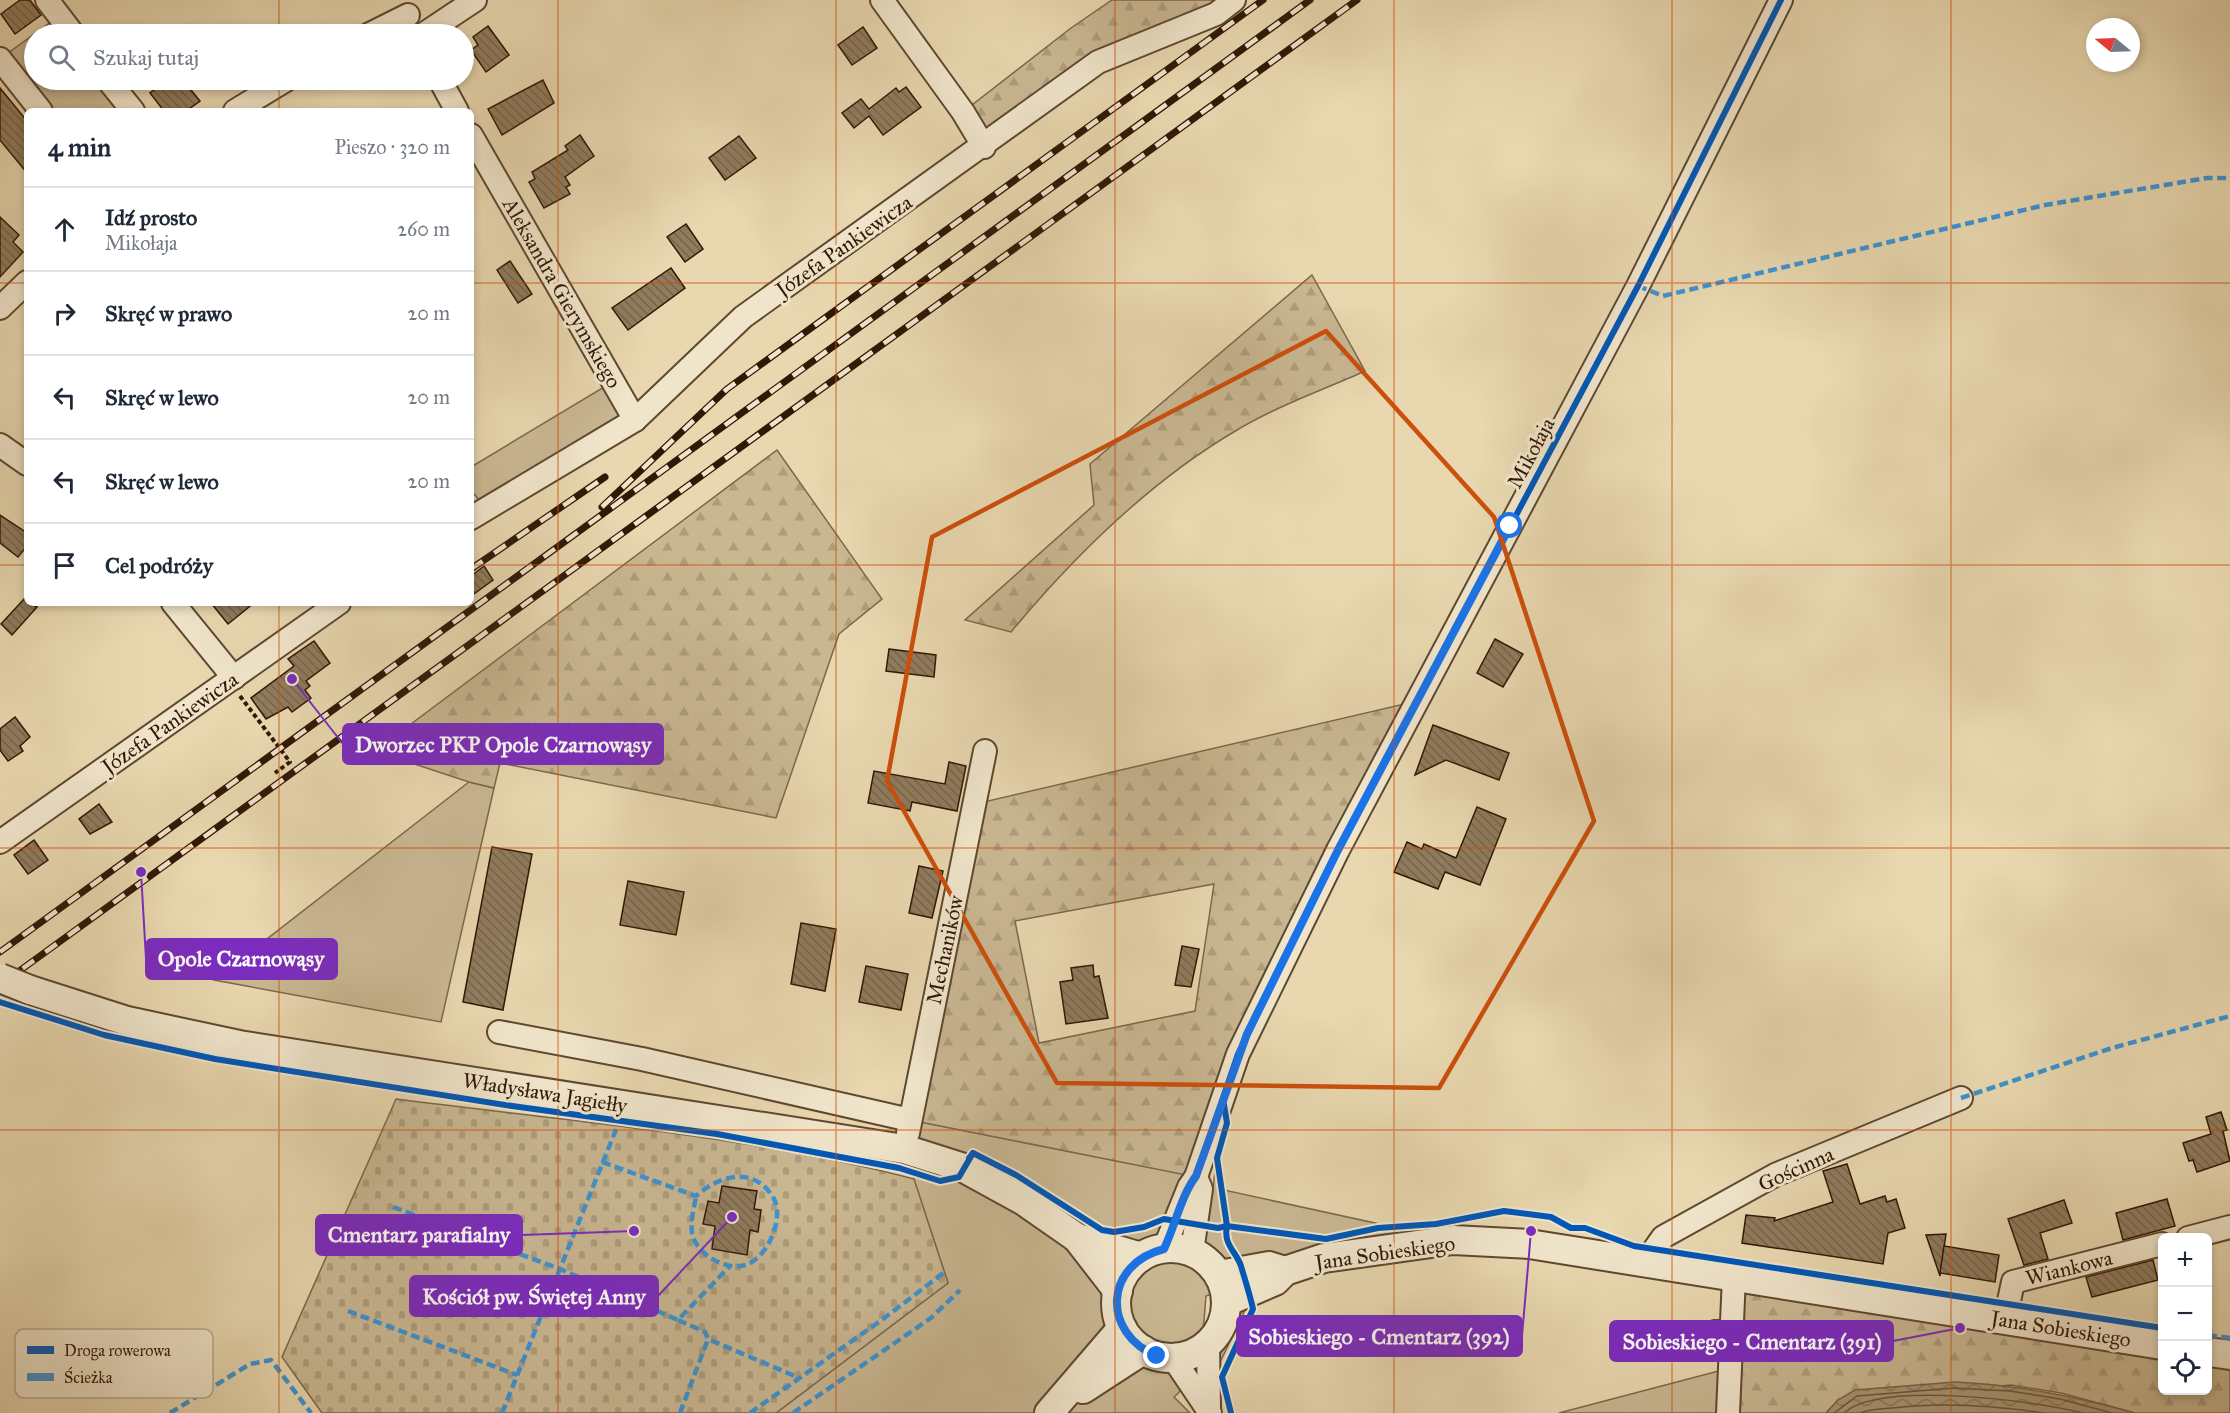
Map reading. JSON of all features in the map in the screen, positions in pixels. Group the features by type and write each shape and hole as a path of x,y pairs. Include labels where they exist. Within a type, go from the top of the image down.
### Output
{"street":[{"path":"46,0 65,24"},
{"path":"439,24 475,0"},
{"path":"882,0 963,112 984,147"},
{"name":"Józefa Pankiewicza","path":"474,516 635,420 743,318 984,147 1098,62 1216,14 1233,0"},
{"name":"Mikołaja","path":"1152,1253 1177,1222 1189,1186 1196,1176 1238,1054 1323,881 1643,277 1781,0"},
{"path":"393,24 409,17"},
{"path":"0,59 24,89"},
{"path":"24,90 39,108"},
{"path":"116,90 131,108"},
{"path":"241,108 270,90"},
{"path":"445,90 455,108"},
{"name":"Aleksandra Gierymskiego","path":"474,140 635,420"},
{"path":"0,308 24,285"},
{"path":"0,445 24,462"},
{"path":"175,606 234,678"},
{"name":"Józefa Pankiewicza","path":"0,842 335,606"},
{"name":"Mechaników","path":"904,1149 985,751"},
{"name":"Władysława Jagiełły","path":"0,978 127,1021 239,1045 904,1149 964,1168 1024,1201 1077,1238 1118,1291"},
{"path":"499,1032 642,1059 910,1120"},
{"name":"Gościnna","path":"1646,1262 1663,1237 1775,1175 1960,1098"},
{"name":"Mikołaja","path":"1192,1252 1201,1189 1196,1176"},
{"path":"2207,1233 2230,1227"},
{"name":"Władysława Jagiełły","path":"1077,1238 1152,1253"},
{"name":"Jana Sobieskiego","path":"1222,1289 1275,1281 1285,1271 1324,1258 1453,1240 1529,1244 2158,1344"},
{"name":"Wiankowa","path":"2005,1320 2013,1282 2158,1245"},
{"path":"1192,1252 1207,1262 1222,1289 1224,1318 1208,1344 1185,1356 1173,1358 1157,1356 1131,1341 1122,1328 1117,1310 1118,1291 1130,1267 1152,1253 1192,1252"},
{"path":"1728,1413 1723,1326 1734,1276"},
{"path":"1054,1409 1122,1328"},
{"path":"1208,1344 1209,1411"},
{"path":"1054,1409 1143,1350"},
{"path":"2212,1353 2230,1355"},
{"path":"1173,1358 1209,1411"}],"path":[{"path":"234,678 236,690 290,762 275,773"}],"highlighted area":[{"path":"1326,331 1494,517 1594,821 1439,1088 1057,1083 887,781 932,537"}],"green space":[{"path":"1112,0 1234,0 1146,44 984,147 963,112 1071,28"},
{"path":"59,16 65,24 48,24"},
{"path":"24,41 24,89 0,59"},
{"path":"24,90 116,90 131,108 39,108"},
{"path":"1312,275 1365,371 1252,421 1174,472 1115,521 1061,575 1011,632 965,620 1094,505 1090,464"},
{"path":"614,381 635,420 486,509 474,494 474,465"},
{"path":"777,450 882,599 839,634 776,818 500,763 494,788 375,751"},
{"path":"1417,701 1338,850 1196,1177 910,1120 975,804","holes":["1214,884 1195,1011 1039,1043 1015,921"]},
{"path":"469,782 494,788 441,1022 214,980"},
{"path":"396,1099 722,1140 851,1164 914,1179 948,1283 776,1413 322,1413 282,1357"},
{"path":"910,1120 1196,1176 1213,1188 1216,1163 1219,1189 1453,1240 1324,1258 1206,1296 1200,1351 1196,1364 1184,1387 1174,1397 1190,1413 776,1413 948,1283 904,1149"},
{"path":"1734,1276 2158,1344 2158,1395 2212,1395 2212,1353 2230,1355 2230,1413 2135,1413 2061,1393 2011,1385 1838,1400 1826,1413 1728,1413"},
{"path":"1245,1304 1245,1310 1213,1377 1216,1344"},
{"path":"1730,1368 1728,1413 1559,1413"}],"water":[{"path":"1955,1382 2046,1392 2135,1413 1826,1413 1838,1400 1855,1390"}],"building":[{"path":"20,0 30,0 41,15 29,24 24,24 24,27 15,34 1,14"},
{"path":"488,26 509,55 486,72 474,54 474,48 478,45 474,36"},
{"path":"863,27 877,48 852,65 838,45"},
{"path":"543,80 554,103 502,135 488,109"},
{"path":"906,87 921,107 883,135 869,116 854,128 842,113 861,99 869,109 896,88 899,92"},
{"path":"0,88 24,117 24,169 0,140"},
{"path":"154,90 191,90 200,101 190,108 162,108 150,93"},
{"path":"580,135 594,156 565,177 570,185 566,187 570,194 544,208 529,182 535,179 532,172 568,150 565,146"},
{"path":"739,136 756,158 725,180 709,158"},
{"path":"0,217 19,235 13,242 23,252 0,277"},
{"path":"686,224 703,249 685,262 667,237"},
{"path":"510,261 532,294 518,303 497,270"},
{"path":"671,268 685,288 628,330 612,308"},
{"path":"0,515 24,531 24,550 18,557 0,543"},
{"path":"484,566 493,580 474,594 474,574"},
{"path":"24,599 24,606 37,607 12,635 1,624"},
{"path":"213,606 250,606 228,624"},
{"path":"1495,639 1523,654 1503,687 1477,673"},
{"path":"314,641 330,663 306,681 310,686 305,690 311,698 292,712 288,707 266,719 251,698 294,666 288,659"},
{"path":"889,649 936,655 934,677 886,671"},
{"path":"15,717 30,737 20,746 23,751 8,761 0,750 0,729"},
{"path":"1433,725 1509,753 1499,780 1446,760 1415,775"},
{"path":"949,762 966,766 957,811 912,802 910,811 868,803 874,771 945,784"},
{"path":"99,804 112,822 90,834 79,819"},
{"path":"1477,807 1506,819 1480,885 1445,872 1438,889 1394,872 1407,842 1422,849 1424,844 1456,858"},
{"path":"34,840 48,860 28,874 14,855"},
{"path":"492,847 532,854 503,1010 463,1002"},
{"path":"919,866 943,871 932,918 909,913"},
{"path":"628,881 684,892 676,935 620,925"},
{"path":"801,923 836,929 825,991 791,984"},
{"path":"1182,946 1199,949 1191,987 1175,985"},
{"path":"1093,965 1094,977 1099,976 1108,1018 1066,1024 1060,982 1073,980 1071,968"},
{"path":"866,966 908,974 901,1010 859,1002"},
{"path":"2221,1112 2227,1130 2223,1131 2230,1161 2197,1172 2193,1160 2189,1161 2183,1143 2211,1134 2206,1117"},
{"path":"1847,1164 1860,1204 1885,1196 1887,1202 1896,1199 1905,1228 1888,1233 1883,1264 1742,1243 1746,1215 1775,1218 1774,1221 1833,1202 1823,1171"},
{"path":"722,1186 757,1191 754,1209 761,1210 758,1232 750,1230 747,1255 712,1249 715,1226 703,1224 708,1201 719,1203"},
{"path":"2167,1199 2175,1226 2123,1240 2116,1213"},
{"path":"2064,1200 2072,1223 2040,1233 2048,1259 2024,1265 2008,1219"},
{"path":"1946,1234 1940,1276 1926,1235"},
{"path":"1944,1246 1999,1255 1995,1282 1940,1273"},
{"path":"2153,1260 2158,1280 2092,1297 2086,1277"}],"railway":[{"path":"602,507 727,389 1263,0"},
{"path":"0,952 1310,0"},
{"path":"0,985 1357,0"},
{"path":"474,567 605,477"}],"marked path":[{"path":"1638,286 1663,296 2045,205 2207,178 2230,178"},
{"path":"1961,1098 2112,1048 2230,1016"},
{"path":"502,1413 617,1127 622,1105"},
{"path":"602,1162 696,1196 715,1183 726,1179 736,1177 757,1181 766,1188 777,1208 775,1229 765,1249 750,1263 741,1266 720,1263 706,1255 696,1244 692,1232 696,1196"},
{"path":"393,1207 560,1269 678,1320 729,1267"},
{"path":"750,1413 883,1319 946,1271"},
{"path":"793,1413 931,1318 960,1290"},
{"path":"348,1311 517,1375"},
{"path":"678,1320 705,1332 708,1339 797,1377"},
{"path":"2212,1336 2230,1338"},
{"path":"680,1413 708,1339"},
{"path":"213,1387 250,1364 271,1360 311,1413"},
{"path":"170,1413 194,1398"}],"cycle path":[{"path":"1164,1249 1189,1187 1196,1177 1238,1054 1338,850 1638,286 1781,0"},
{"path":"0,1002 104,1035 215,1059 512,1106 717,1134 899,1168 940,1181 959,1177 973,1153"},
{"path":"1223,1099 1227,1123 1217,1158 1227,1226 1326,1239 1378,1228 1436,1224 1504,1211 1551,1217 1571,1228 1585,1228 1634,1246 2158,1327"},
{"path":"969,1158 973,1153 1016,1175 1102,1230 1114,1232 1144,1227 1164,1219 1218,1228 1227,1226 1228,1243 1241,1266 1253,1309 1222,1377 1231,1413"}],"place":[{"name":"Dworzec PKP Opole Czarnowąsy","path":"292,679"},
{"name":"Opole Czarnowąsy","path":"141,872"},
{"name":"Kościół pw. Świętej Anny","path":"732,1217"},
{"name":"Cmentarz parafialny","path":"634,1231"},
{"name":"Sobieskiego - Cmentarz (392)","path":"1531,1231"},
{"name":"Sobieskiego - Cmentarz (391)","path":"1960,1328"}],"route":[{"path":"1157,1356 1131,1341 1122,1328 1117,1310 1118,1291 1122,1278 1141,1257 1164,1249 1177,1222 1189,1186 1196,1176 1247,1034 1338,850 1510,526"}]}
